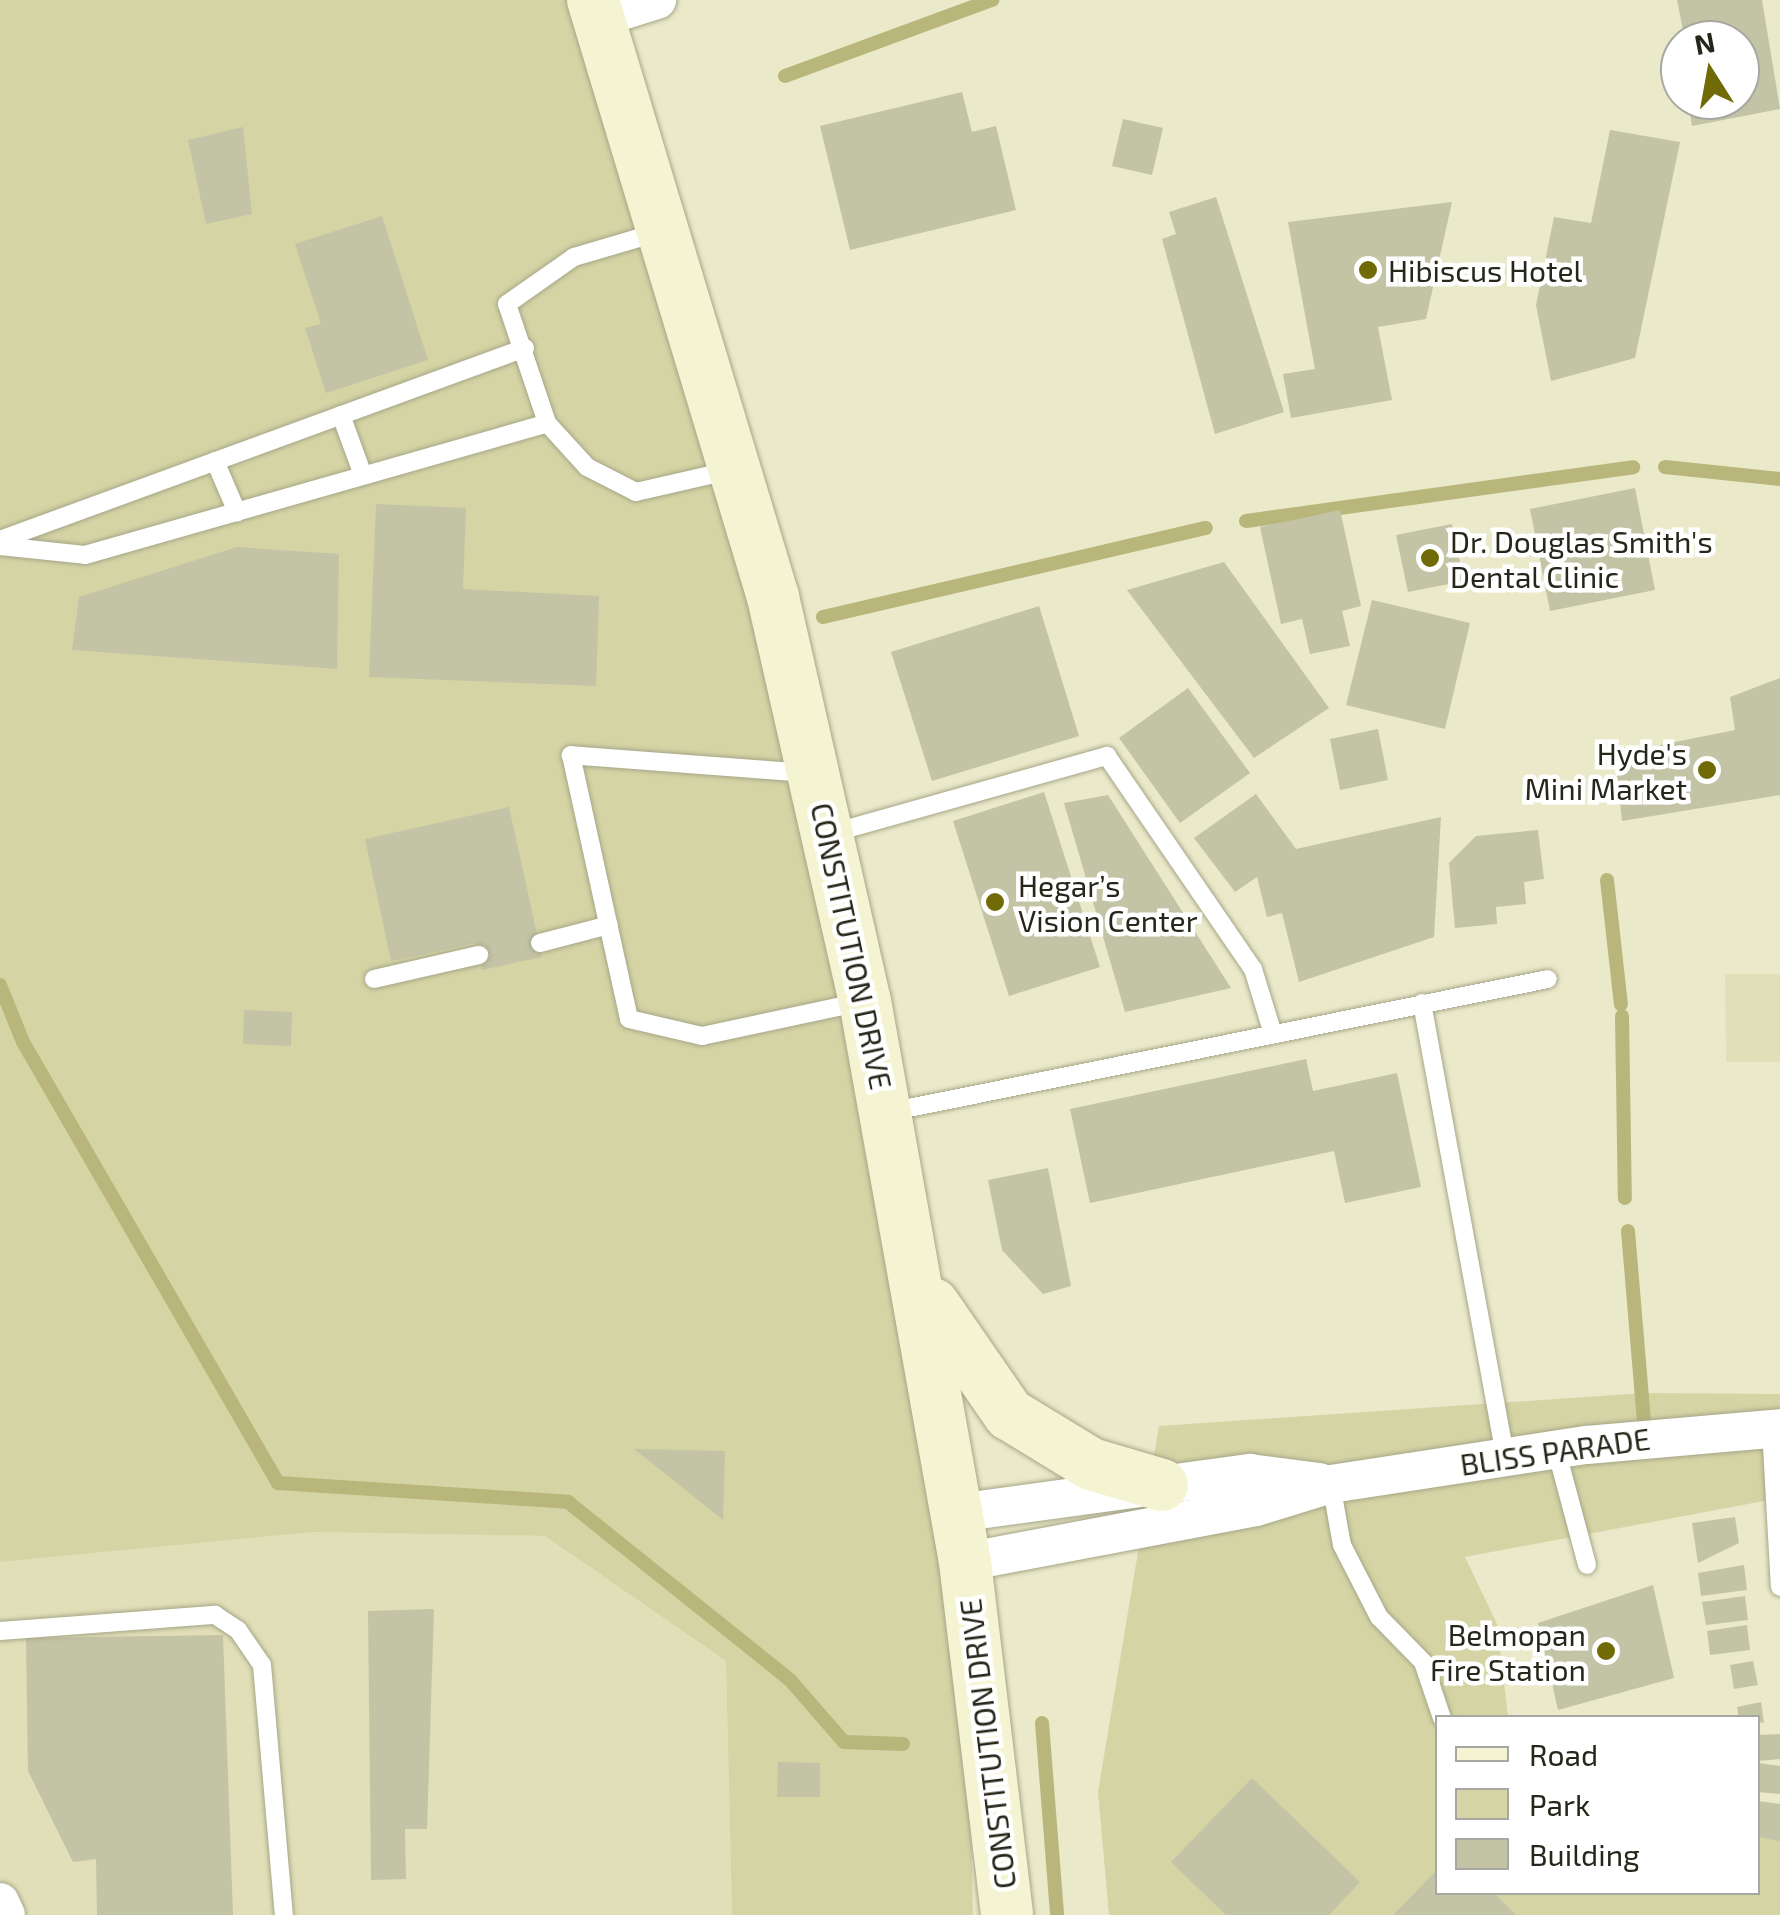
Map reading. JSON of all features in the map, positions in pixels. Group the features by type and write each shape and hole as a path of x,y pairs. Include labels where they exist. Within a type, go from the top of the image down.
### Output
{"main road":[{"name":"CONSTITUTION DRIVE","path":"596,9 669,229 738,469 814,773 865,1001 920,1282 961,1538 1007,1915"},
{"path":"920,1282 1009,1414 1091,1464 1162,1484"}],"street":[{"path":"596,9 656,0"},
{"name":"BLISS PARADE","path":"961,1538 1256,1508 1331,1484 1556,1449 1776,1428"},
{"name":"BLISS PARADE","path":"961,1538 1162,1484 1250,1473 1331,1484"},
{"path":"0,1902 6,1915"}],"lane":[{"path":"669,229 574,258 508,304 547,423 587,467 636,492 738,469"},
{"path":"0,543 525,348"},
{"path":"340,416 363,475"},
{"path":"0,543 85,556 547,423"},
{"path":"215,461 237,512"},
{"path":"814,773 572,755 629,1019 702,1036 865,1001"},
{"path":"828,835 1107,756 1253,969 1273,1034"},
{"path":"540,943 609,926"},
{"path":"374,979 480,955"},
{"path":"888,1112 1548,979"},
{"path":"1422,1004 1505,1457"},
{"path":"1776,1428 1780,1587"},
{"path":"1556,1449 1587,1565"},
{"path":"1331,1484 1342,1545 1378,1617 1423,1662 1441,1715"},
{"path":"0,1631 214,1615 238,1630 262,1666 284,1915"}],"shaded area":[{"path":"1725,974 1780,974 1780,1062 1726,1062"},
{"path":"315,1532 545,1536 726,1661 732,1915 0,1915 0,1562"}],"green space":[{"path":"0,0 593,0 669,229 965,1562 973,1915 732,1915 726,1661 545,1536 315,1532 0,1562"},
{"path":"1645,1393 1780,1394 1780,1498 1465,1557 1497,1624 1508,1715 1435,1715 1435,1895 1760,1895 1760,1823 1780,1827 1780,1915 1109,1915 1098,1792 1159,1426"}],"building":[{"path":"1677,0 1762,0 1780,109 1760,113 1760,20 1681,20"},
{"path":"962,92 972,132 996,126 1016,210 850,250 820,126"},
{"path":"1123,119 1163,128 1152,175 1112,166"},
{"path":"1691,120 1723,120 1692,126"},
{"path":"243,127 252,214 206,224 188,140"},
{"path":"1610,130 1680,142 1635,358 1551,381 1536,305 1554,217 1591,223"},
{"path":"1216,197 1284,412 1215,434 1162,239 1176,234 1169,212"},
{"name":"Hibiscus Hotel","path":"1452,202 1426,319 1378,327 1392,400 1291,418 1283,374 1315,369 1288,222"},
{"path":"382,216 428,360 326,393 305,328 321,324 295,244"},
{"path":"1635,488 1655,590 1550,611 1530,509"},
{"path":"376,504 466,508 463,589 599,596 596,686 369,677"},
{"path":"1340,510 1361,606 1342,611 1350,646 1310,654 1302,619 1281,624 1260,527"},
{"name":"Dr. Douglas Smith's Dental Clinic","path":"1452,524 1464,581 1408,592 1396,535"},
{"path":"237,547 339,554 337,669 72,650 79,597"},
{"path":"1224,562 1329,708 1254,758 1127,590"},
{"path":"1372,600 1470,623 1445,729 1346,705"},
{"path":"1039,606 1079,736 932,781 891,652"},
{"path":"1780,678 1780,795 1622,821 1615,754 1735,730 1730,697"},
{"path":"1188,688 1250,773 1180,823 1119,738"},
{"path":"1378,729 1388,780 1340,790 1330,739"},
{"path":"1044,792 1100,967 1009,996 953,821"},
{"path":"1256,794 1296,849 1441,817 1434,937 1299,982 1282,913 1267,917 1257,877 1235,892 1194,838"},
{"path":"1108,795 1231,988 1125,1012 1064,803"},
{"path":"509,807 542,957 482,970 476,943 391,961 365,839"},
{"path":"1538,830 1544,879 1524,882 1526,904 1496,907 1497,924 1455,928 1449,863 1476,836"},
{"path":"244,1010 292,1012 291,1046 243,1044"},
{"path":"1306,1059 1313,1091 1397,1073 1421,1187 1345,1203 1334,1151 1090,1203 1070,1109"},
{"path":"1048,1168 1071,1286 1043,1294 1002,1250 988,1180"},
{"path":"634,1449 725,1451 723,1520"},
{"path":"1735,1517 1739,1543 1698,1563 1692,1523"},
{"path":"1744,1565 1747,1590 1701,1596 1698,1573"},
{"name":"Belmopan Fire Station","path":"1653,1585 1674,1678 1558,1710 1538,1623"},
{"path":"1745,1596 1748,1620 1706,1625 1702,1602"},
{"path":"434,1609 427,1829 405,1829 406,1879 371,1880 368,1611"},
{"path":"1747,1625 1750,1650 1710,1655 1707,1631"},
{"path":"223,1635 233,1915 97,1915 96,1859 73,1862 28,1771 26,1638"},
{"path":"1753,1661 1758,1685 1734,1689 1730,1665"},
{"path":"1761,1702 1764,1723 1760,1722 1760,1715 1738,1715 1737,1707"},
{"path":"1780,1734 1780,1759 1760,1761 1760,1735"},
{"path":"778,1762 820,1763 820,1797 777,1797"},
{"path":"1760,1763 1780,1766 1780,1794 1760,1792"},
{"path":"1252,1778 1360,1882 1329,1915 1226,1915 1171,1862"},
{"path":"1760,1801 1780,1804 1780,1841 1760,1837"},
{"path":"1435,1872 1435,1895 1496,1895 1516,1915 1393,1915"}],"waterway":[{"path":"785,76 992,0"},
{"path":"1246,521 1633,467"},
{"path":"1665,467 1780,479"},
{"path":"823,617 1206,528"},
{"path":"1607,880 1621,1004"},
{"path":"0,985 23,1042 278,1483 568,1502 790,1680 844,1742 903,1744"},
{"path":"1622,1016 1625,1198"},
{"path":"1628,1231 1645,1432"},
{"path":"1042,1723 1057,1915"}],"place":[{"name":"Hibiscus Hotel","path":"1368,270"},
{"name":"Dr. Douglas Smith's Dental Clinic","path":"1430,558"},
{"name":"Hyde's Mini Market","path":"1707,770"},
{"name":"Hegar’s Vision Center","path":"995,902"},
{"name":"Belmopan Fire Station","path":"1606,1651"}]}
